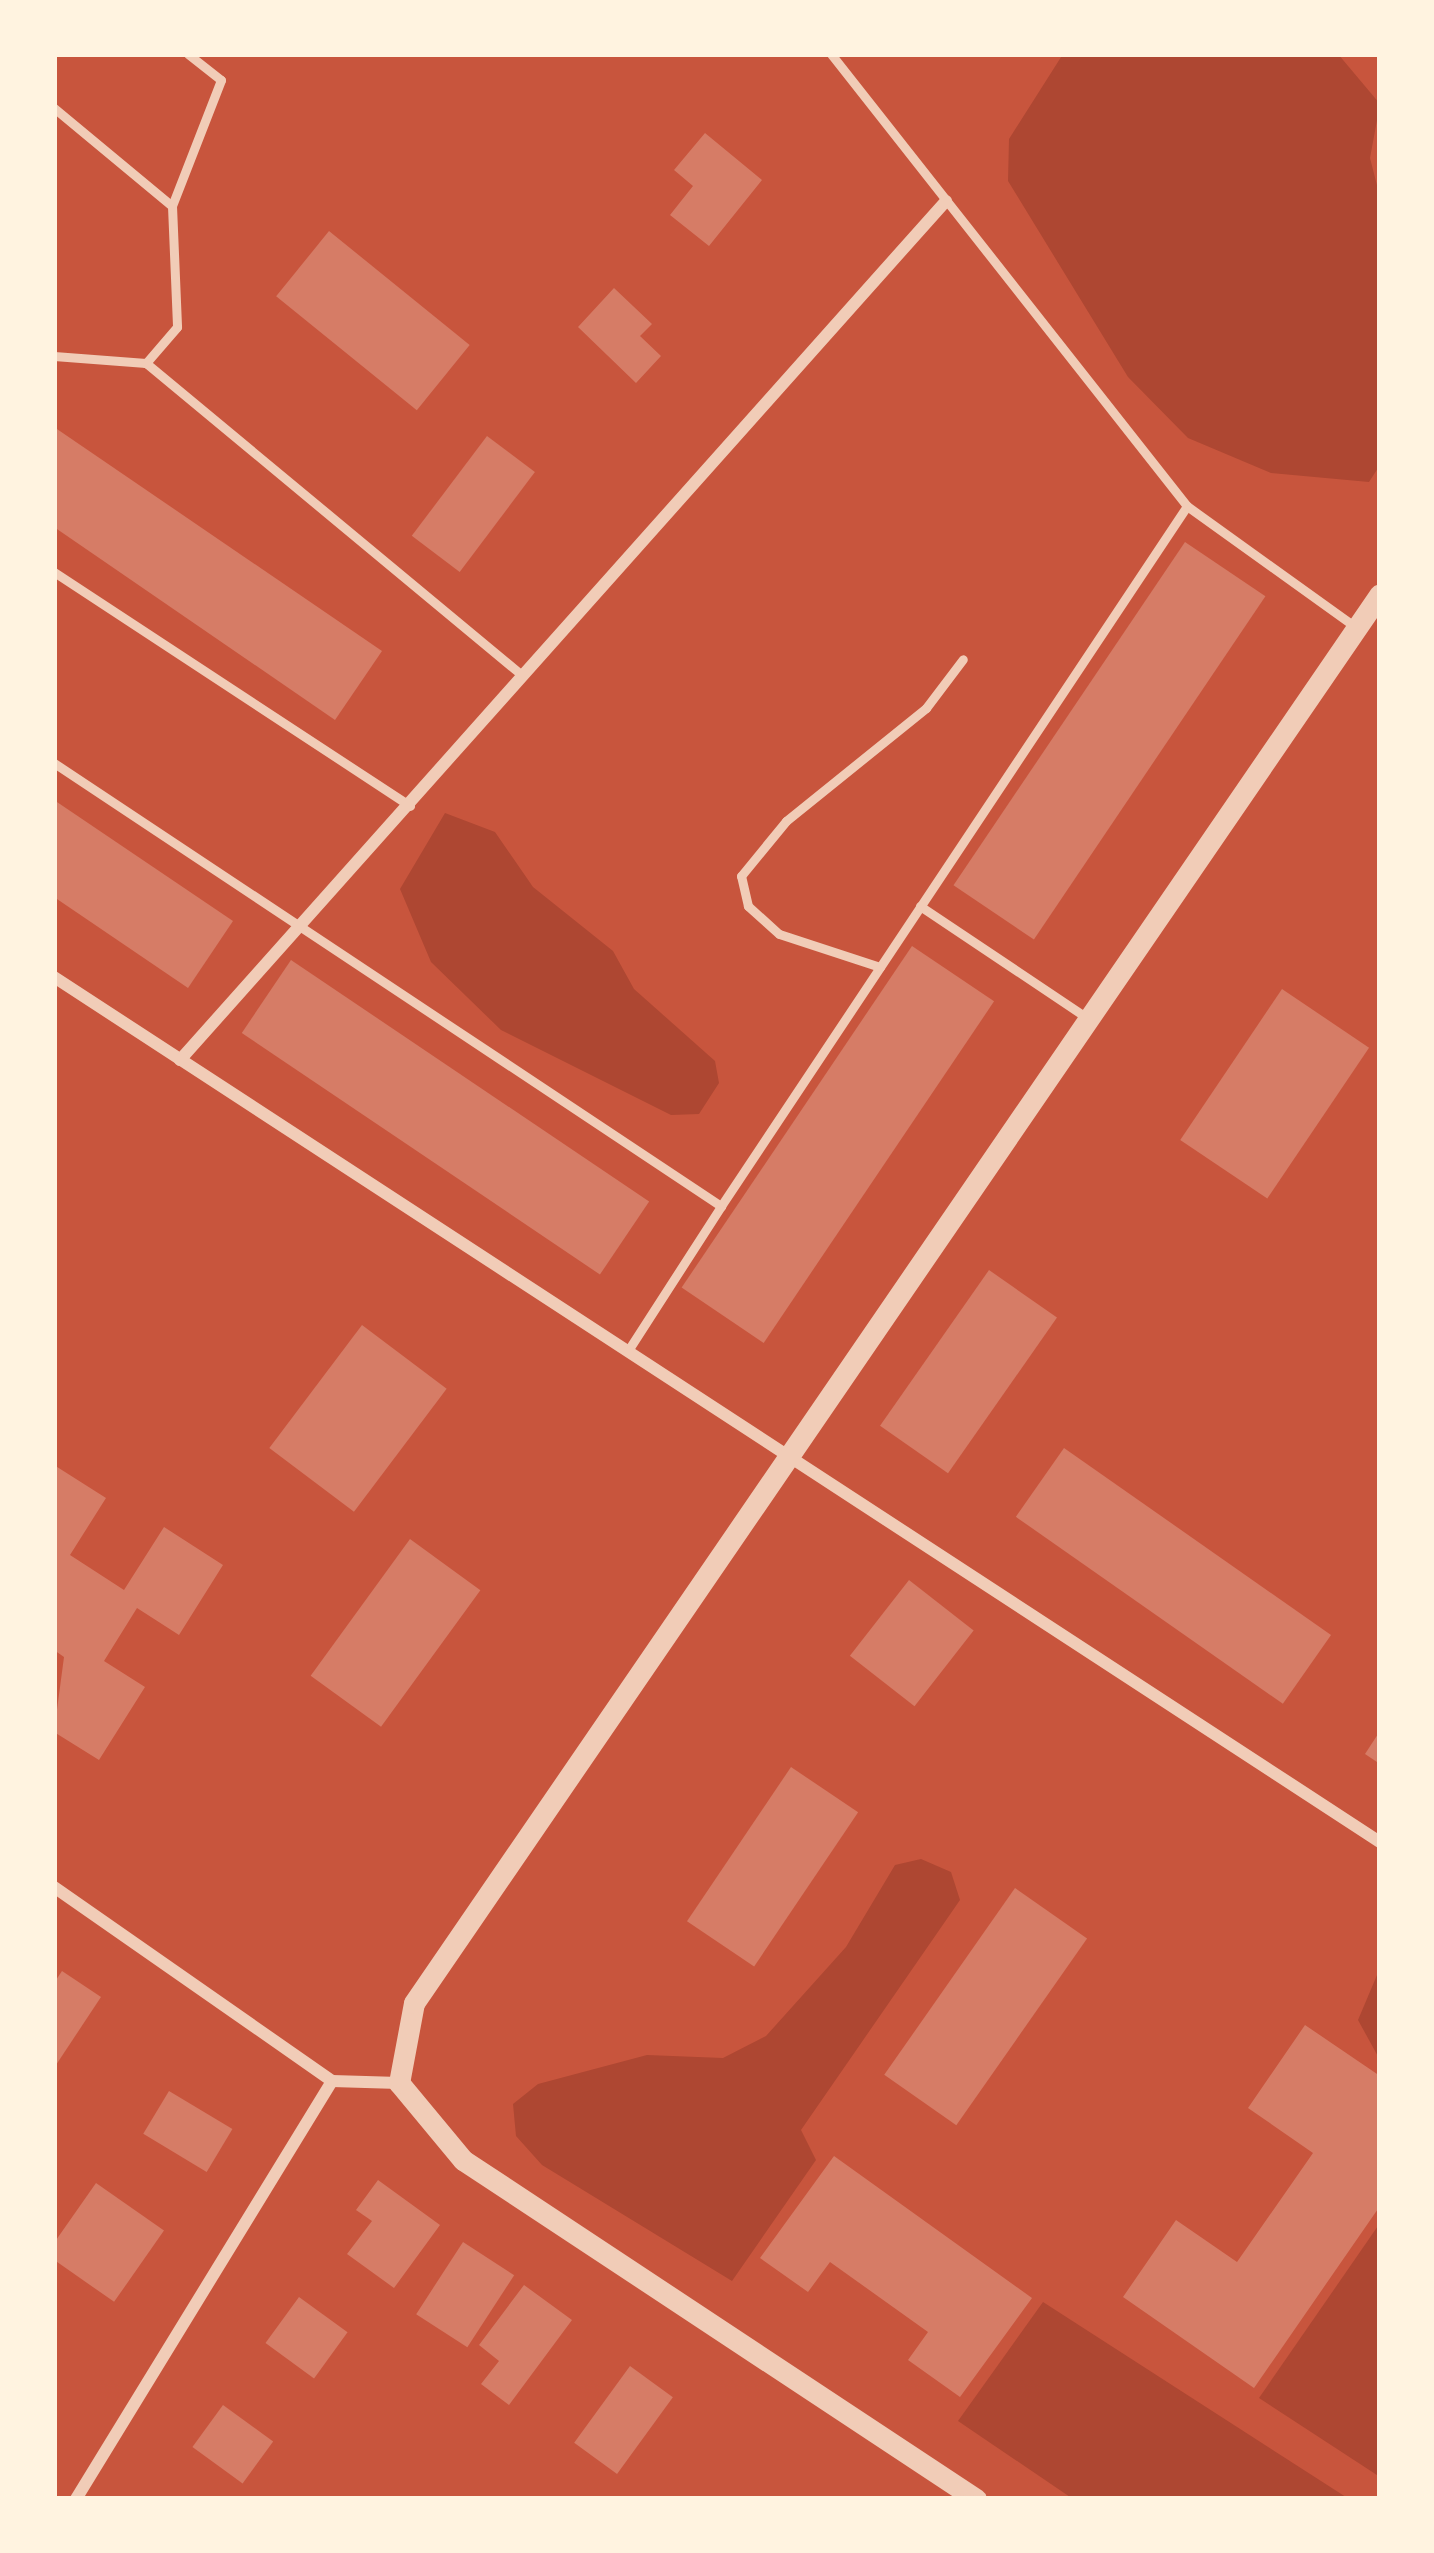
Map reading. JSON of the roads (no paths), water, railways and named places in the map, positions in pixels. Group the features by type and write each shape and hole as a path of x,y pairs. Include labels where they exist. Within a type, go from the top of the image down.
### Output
{"street":[{"path":"181,1060 946,201"},
{"path":"399,2083 414,2002 1380,594"},
{"path":"54,977 1380,1843"},
{"path":"54,1887 332,2081 399,2083 463,2160 976,2499"},
{"path":"76,2499 332,2081"}],"lane":[{"path":"146,363 177,327 172,206 182,157 220,80 188,54"},
{"path":"831,54 1187,506 1357,628"},
{"path":"54,108 172,206"},
{"path":"54,356 146,363 522,675"},
{"path":"629,1349 1187,506"},
{"path":"54,572 411,807"},
{"path":"880,967 779,934 748,906 741,876 786,821 926,708 963,659"},
{"path":"54,763 299,931 721,1206"},
{"path":"920,906 1089,1019"}]}
